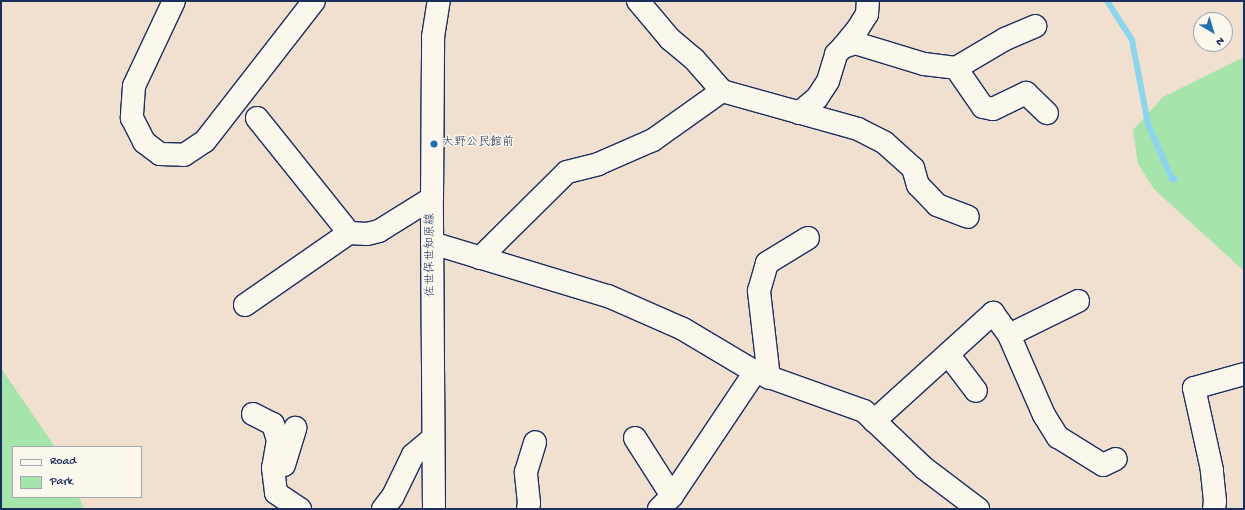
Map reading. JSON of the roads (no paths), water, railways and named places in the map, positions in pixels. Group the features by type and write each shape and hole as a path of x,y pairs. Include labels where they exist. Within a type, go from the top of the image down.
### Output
{"street":[{"path":"174,1 134,86 132,118 144,142 160,154 184,155 205,141 314,1"},
{"name":"佐世保世知原線","path":"434,509 432,243 433,37 439,1"},
{"path":"638,1 670,39 694,59 722,91 858,128 885,143 913,168 918,185 937,205 968,217"},
{"path":"799,113 817,98 828,81 836,54 857,30 867,14 868,1"},
{"path":"843,47 856,43 924,64 956,68 1005,39 1035,26"},
{"path":"956,68 983,107 993,109 1026,93 1048,113"},
{"path":"480,258 567,172 598,164 652,140 722,91"},
{"path":"257,118 349,233"},
{"path":"245,306 349,233 367,234 379,231 432,198"},
{"path":"635,438 665,503 762,375 759,291 767,263 808,238"},
{"path":"432,243 608,296 683,329 762,375 864,411 924,468 978,509"},
{"path":"1009,335 1078,301"},
{"path":"874,421 993,313 1009,335 1044,415 1058,437 1103,465 1116,459"},
{"path":"948,354 976,391"},
{"path":"1214,509 1212,470 1194,388 1244,374"},
{"path":"253,414 273,424 278,440 273,468 276,493 300,509"},
{"path":"276,493 295,428"},
{"path":"383,509 393,496 413,454 433,438"},
{"path":"528,509 529,503 526,472 535,442"}],"waterway":[{"path":"1107,1 1132,40 1148,124 1172,179 1175,179"}],"place":[{"name":"大野公民館前","path":"434,144"}]}
